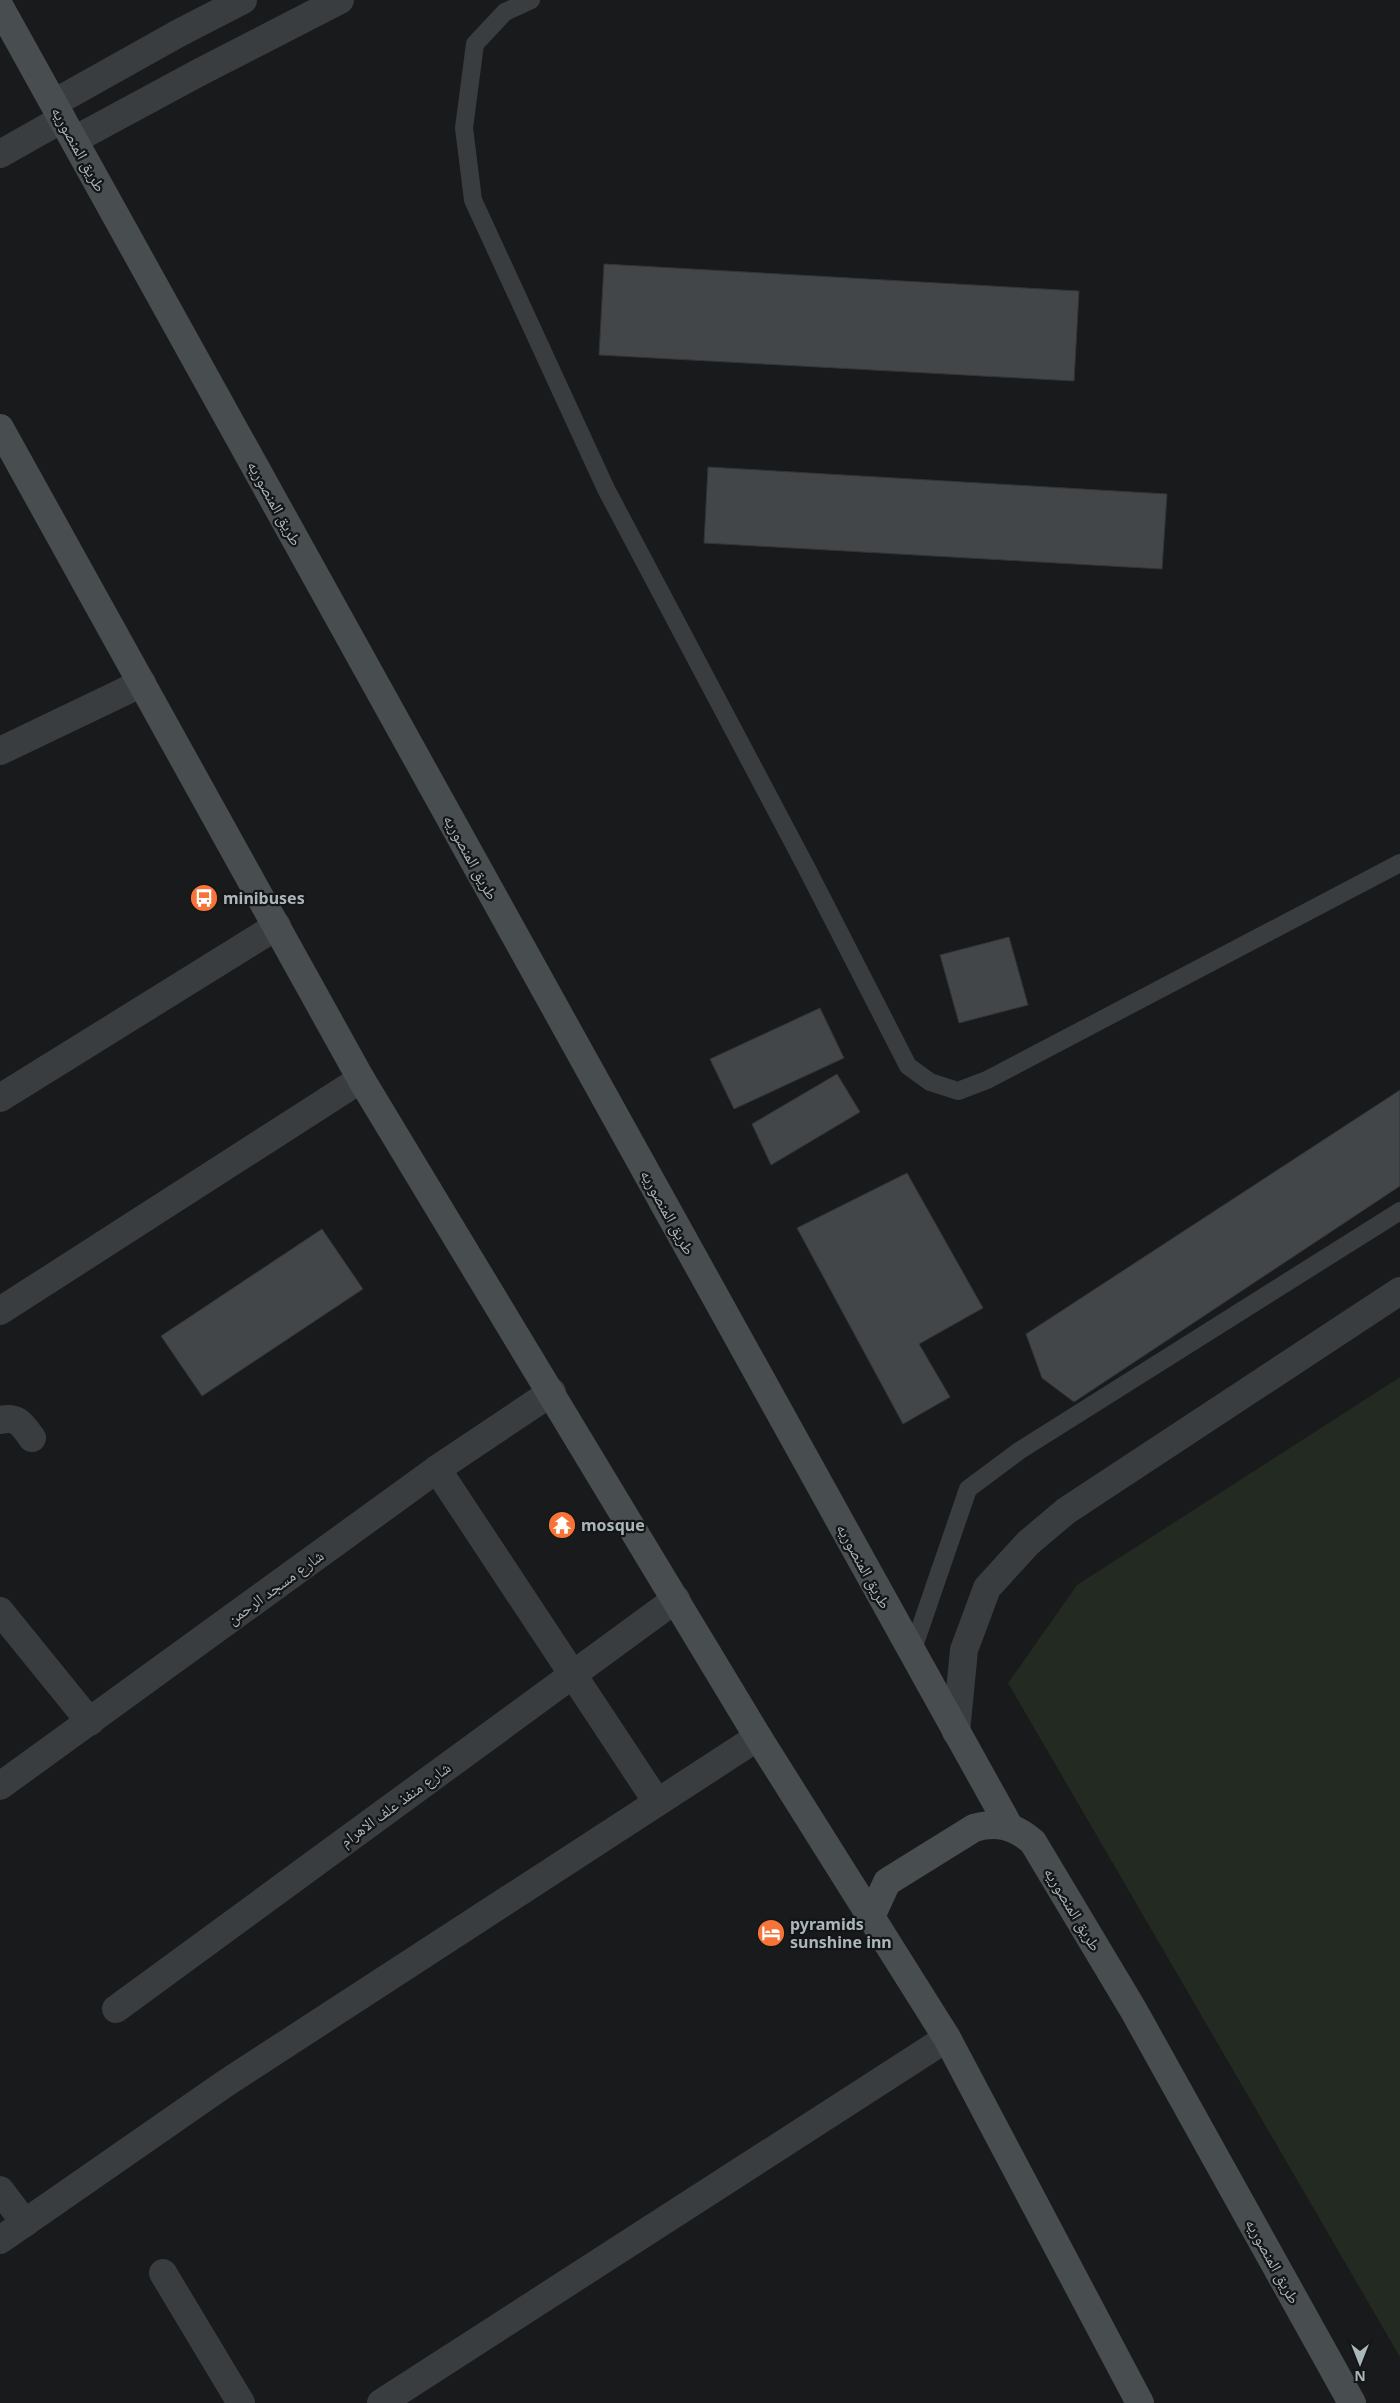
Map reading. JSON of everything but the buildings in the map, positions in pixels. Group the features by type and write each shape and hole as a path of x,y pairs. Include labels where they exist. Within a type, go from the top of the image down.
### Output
{"main road":[{"name":"طريق المنصوريه","path":"0,7 1009,1826 1021,1832 1032,1842 1134,2011 1352,2403"},
{"path":"0,428 361,1078 552,1392 758,1737 947,2038 1140,2403"},
{"path":"871,1918 887,1882 974,1828 985,1824 1009,1826"}],"street":[{"path":"63,121 179,33 243,0"},
{"path":"0,154 63,121 200,72 303,8 340,0"},
{"path":"179,33 200,72"},
{"path":"0,751 142,683"},
{"path":"0,1098 278,926"},
{"path":"0,1311 361,1078"},
{"path":"956,1732 964,1650 987,1588 1028,1543 1066,1511 1400,1291"},
{"name":"شارع مسجد الرحمن","path":"0,1786 437,1469 552,1392"},
{"path":"0,1420 16,1418 32,1438"},
{"path":"437,1469 574,1672 657,1802"},
{"name":"شارع منفذ علف الاهرام","path":"116,2009 676,1599"},
{"path":"0,1611 90,1722"},
{"path":"0,2240 226,2083 758,1737"},
{"path":"381,2403 947,2038"},
{"path":"0,2190 25,2223"},
{"path":"163,2273 241,2403"}],"lane":[{"path":"531,0 505,12 475,44 464,128 473,200 606,488 908,1066 930,1082 958,1091 987,1080 1400,863"},
{"path":"912,1652 968,1489 1019,1451 1400,1211"}],"shaded area":[{"path":"1400,1377 1400,2357 1008,1683 1077,1585"}],"place":[{"name":"minibuses","path":"204,898"},
{"name":"mosque","path":"562,1525"},
{"name":"pyramids sunshine inn","path":"771,1933"}]}
